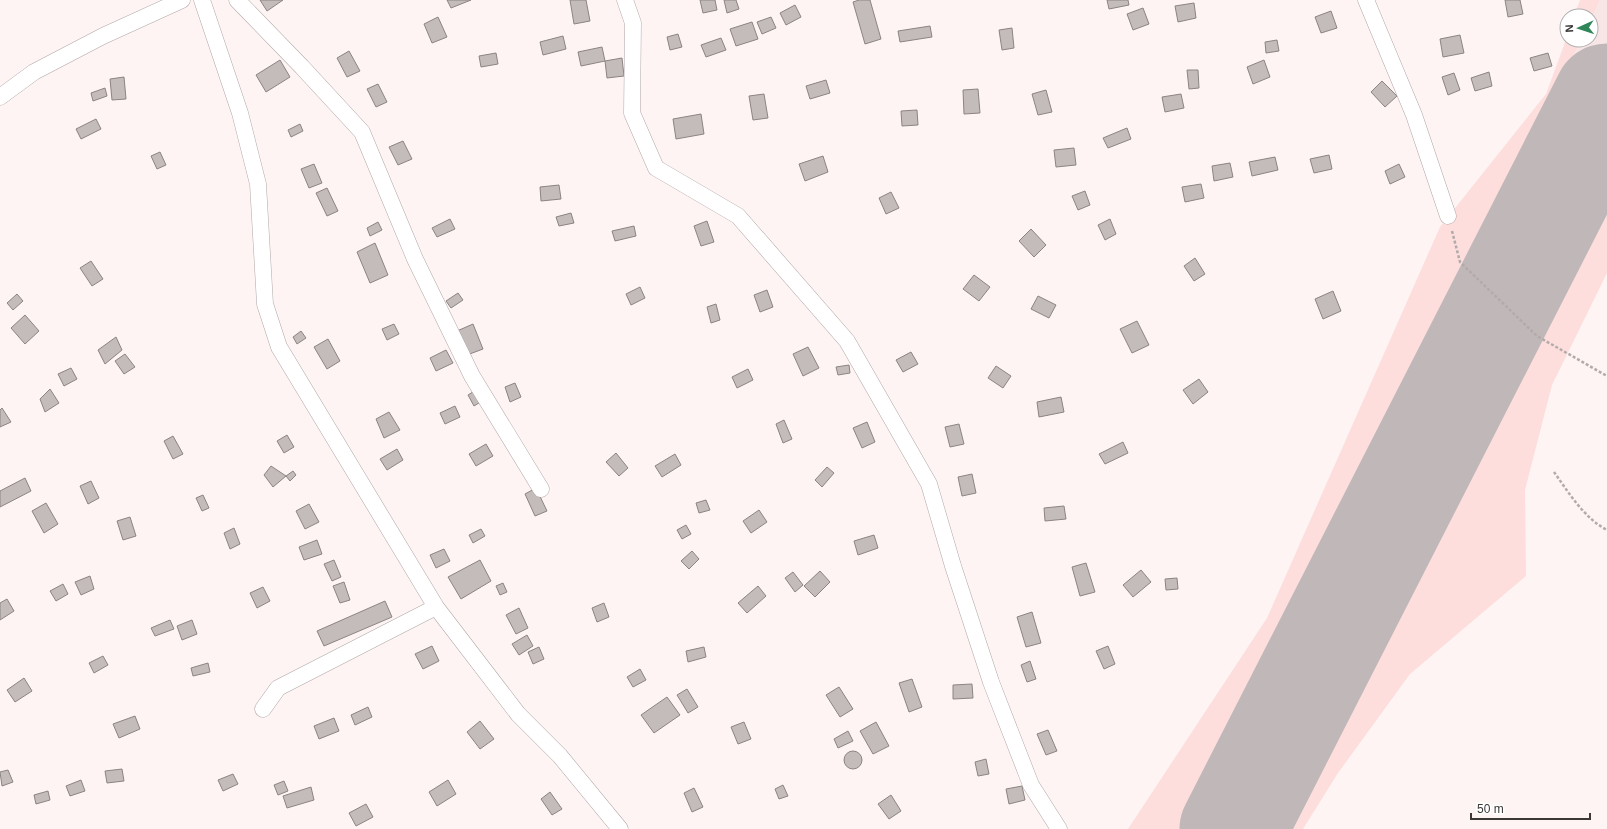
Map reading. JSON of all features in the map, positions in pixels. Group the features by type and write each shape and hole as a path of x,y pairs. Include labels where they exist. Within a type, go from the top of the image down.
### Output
{"street":[{"path":"0,97 34,72 103,36 182,0"},
{"path":"202,0 240,113 258,184 265,304 279,346 436,607 518,714 560,756 620,829"},
{"path":"237,0 362,132 415,259 472,376 541,489"},
{"path":"625,0 633,23 632,113 656,168 738,216 847,341 929,484 953,566 994,690 1031,785 1059,829"},
{"path":"1366,0 1414,115 1448,216"},
{"path":"263,709 278,688 436,607"}],"path":[{"path":"1448,216 1460,262 1537,336 1607,376"},
{"path":"1554,472 1578,505 1600,526 1607,530"}],"shaded area":[{"path":"1580,0 1600,0 1596,8 1577,8"},
{"path":"1600,0 1607,0 1607,168 1520,341 1267,829 1180,829 1322,560 1508,195 1577,48 1599,48 1599,8 1596,8"},
{"path":"1563,48 1577,48 1508,195 1322,560 1180,829 1128,829 1267,618 1440,227 1546,94"},
{"path":"1607,168 1607,273 1552,385 1525,490 1526,576 1410,674 1338,773 1303,829 1267,829 1520,341"}],"building":[{"path":"260,0 283,0 267,11"},
{"path":"447,0 471,0 451,8"},
{"path":"570,0 586,0 590,21 574,24"},
{"path":"700,0 715,0 717,10 703,13"},
{"path":"724,0 736,0 739,9 727,13"},
{"path":"859,0 870,0 881,39 865,44 853,2"},
{"path":"1107,0 1128,0 1129,5 1109,9"},
{"path":"1505,0 1520,0 1523,14 1508,17"},
{"path":"1194,3 1196,18 1178,22 1175,6"},
{"path":"795,5 801,17 786,25 780,13"},
{"path":"1143,8 1149,24 1133,30 1127,14"},
{"path":"1331,11 1337,28 1321,33 1315,17"},
{"path":"438,17 447,37 432,43 424,24"},
{"path":"771,17 776,28 762,34 757,22"},
{"path":"752,22 758,39 736,46 730,29"},
{"path":"930,26 932,37 900,42 898,31"},
{"path":"1012,28 1014,48 1002,50 999,30"},
{"path":"678,34 682,47 670,50 667,37"},
{"path":"1460,35 1464,53 1443,57 1440,39"},
{"path":"563,36 566,49 543,55 540,42"},
{"path":"721,38 726,50 706,57 701,45"},
{"path":"1277,40 1279,51 1266,53 1265,42"},
{"path":"602,47 605,61 581,66 578,52"},
{"path":"349,51 360,71 347,77 337,58"},
{"path":"496,53 498,64 481,67 479,56"},
{"path":"1548,53 1552,66 1534,71 1530,58"},
{"path":"622,58 624,76 607,78 605,61"},
{"path":"280,60 290,77 266,92 256,75"},
{"path":"1264,60 1270,77 1253,84 1247,67"},
{"path":"1187,70 1198,70 1199,88 1189,89"},
{"path":"1489,72 1492,86 1475,91 1471,78"},
{"path":"1454,73 1460,90 1448,95 1442,77"},
{"path":"124,77 126,99 112,100 110,79"},
{"path":"826,80 830,93 810,99 806,86"},
{"path":"1382,81 1397,96 1385,107 1371,92"},
{"path":"378,84 387,102 376,107 367,89"},
{"path":"105,88 107,96 93,101 91,93"},
{"path":"978,89 980,113 964,114 963,90"},
{"path":"1046,90 1052,112 1038,115 1032,94"},
{"path":"764,94 768,118 753,120 749,96"},
{"path":"1181,94 1184,108 1165,112 1162,97"},
{"path":"917,110 918,125 902,126 901,111"},
{"path":"701,114 704,134 676,139 673,119"},
{"path":"96,119 101,129 81,139 76,129"},
{"path":"300,124 303,131 291,137 288,130"},
{"path":"1127,128 1131,139 1108,148 1103,138"},
{"path":"403,141 412,159 398,165 389,147"},
{"path":"1074,148 1076,165 1056,167 1054,150"},
{"path":"160,152 166,165 157,169 151,156"},
{"path":"1329,155 1332,169 1314,173 1310,159"},
{"path":"823,156 828,172 805,181 799,164"},
{"path":"1275,157 1278,170 1252,176 1249,162"},
{"path":"1230,163 1233,177 1214,181 1212,166"},
{"path":"314,164 322,183 309,188 301,169"},
{"path":"1399,164 1405,177 1390,184 1385,171"},
{"path":"1201,184 1204,198 1185,202 1182,187"},
{"path":"559,185 561,199 541,201 540,187"},
{"path":"327,188 338,211 327,216 316,193"},
{"path":"1085,191 1090,205 1078,210 1072,196"},
{"path":"891,192 899,208 886,214 879,198"},
{"path":"571,213 574,223 559,226 556,217"},
{"path":"450,219 455,229 437,237 432,228"},
{"path":"1110,219 1116,234 1105,240 1098,225"},
{"path":"707,221 714,242 701,246 694,226"},
{"path":"378,222 382,230 370,236 367,228"},
{"path":"634,226 636,236 615,241 612,231"},
{"path":"1031,229 1046,245 1034,257 1019,241"},
{"path":"375,243 388,275 370,283 357,252"},
{"path":"1195,258 1205,274 1194,281 1184,266"},
{"path":"91,261 103,279 92,286 80,268"},
{"path":"974,275 990,287 979,301 963,289"},
{"path":"640,287 645,298 631,305 626,294"},
{"path":"767,290 773,307 760,312 754,295"},
{"path":"1333,291 1341,311 1323,319 1315,299"},
{"path":"458,293 463,300 451,308 446,301"},
{"path":"17,294 23,301 13,310 7,303"},
{"path":"1038,296 1056,305 1049,318 1031,309"},
{"path":"716,304 720,320 711,323 707,307"},
{"path":"25,315 39,331 25,344 11,328"},
{"path":"1137,321 1149,345 1132,353 1120,329"},
{"path":"394,324 399,334 387,340 382,329"},
{"path":"473,324 483,349 467,355 457,331"},
{"path":"301,331 306,338 297,344 293,337"},
{"path":"116,337 122,350 105,364 98,350"},
{"path":"328,339 340,361 327,369 314,347"},
{"path":"808,347 819,368 803,376 793,354"},
{"path":"446,350 453,363 436,371 430,358"},
{"path":"911,352 918,364 903,372 896,360"},
{"path":"125,354 135,367 124,374 115,361"},
{"path":"849,365 850,373 838,375 836,367"},
{"path":"996,366 1011,376 1003,388 988,378"},
{"path":"71,368 77,379 64,386 58,374"},
{"path":"748,369 753,380 737,388 732,377"},
{"path":"1199,379 1208,392 1193,404 1183,390"},
{"path":"515,383 521,397 510,402 505,387"},
{"path":"50,389 59,403 45,412 40,399"},
{"path":"476,390 482,401 474,406 468,395"},
{"path":"1061,397 1064,412 1039,417 1037,402"},
{"path":"455,406 460,417 445,424 440,413"},
{"path":"2,408 11,422 0,427 0,410"},
{"path":"389,412 400,430 384,438 376,419"},
{"path":"784,420 792,439 783,443 776,424"},
{"path":"867,422 875,442 862,448 853,428"},
{"path":"959,424 964,444 950,447 945,427"},
{"path":"287,435 294,447 284,453 277,441"},
{"path":"173,436 183,454 173,459 164,441"},
{"path":"1123,442 1128,453 1105,464 1099,454"},
{"path":"486,444 493,456 476,466 469,454"},
{"path":"397,449 403,460 387,470 380,459"},
{"path":"616,453 628,468 619,476 606,462"},
{"path":"675,454 681,465 662,477 655,466"},
{"path":"271,466 286,476 273,487 264,475"},
{"path":"827,467 834,473 822,487 815,480"},
{"path":"293,471 296,475 290,481 286,476"},
{"path":"972,474 976,493 962,496 958,477"},
{"path":"25,478 31,491 0,507 0,491"},
{"path":"91,481 99,498 88,504 80,486"},
{"path":"536,488 547,511 535,516 525,494"},
{"path":"203,495 209,508 202,511 196,498"},
{"path":"706,500 710,510 699,513 696,503"},
{"path":"46,503 58,524 44,533 32,511"},
{"path":"309,504 319,522 305,529 296,511"},
{"path":"1064,506 1066,519 1045,521 1044,508"},
{"path":"759,510 767,522 751,533 743,521"},
{"path":"130,517 136,536 123,540 117,521"},
{"path":"686,525 691,534 682,539 677,530"},
{"path":"234,528 240,544 230,549 224,533"},
{"path":"481,529 485,536 473,543 469,535"},
{"path":"874,535 878,548 858,555 854,541"},
{"path":"317,540 322,554 304,560 299,547"},
{"path":"444,549 450,561 436,568 430,555"},
{"path":"692,551 699,559 689,569 681,561"},
{"path":"334,560 341,577 332,581 324,564"},
{"path":"480,560 491,581 461,599 448,577"},
{"path":"1086,563 1095,592 1080,596 1072,567"},
{"path":"1141,570 1151,582 1133,597 1123,585"},
{"path":"820,571 830,582 815,597 804,586"},
{"path":"793,572 803,585 795,592 785,578"},
{"path":"90,576 94,589 81,595 75,582"},
{"path":"1177,578 1178,589 1166,590 1165,579"},
{"path":"344,582 350,600 340,603 333,586"},
{"path":"503,583 507,592 500,595 496,586"},
{"path":"63,584 68,594 56,601 50,591"},
{"path":"758,586 766,596 747,613 738,603"},
{"path":"263,587 270,601 257,608 250,593"},
{"path":"7,599 14,611 0,620 0,603"},
{"path":"385,601 392,617 324,646 317,631"},
{"path":"604,603 609,617 597,622 592,608"},
{"path":"519,608 528,628 516,634 506,615"},
{"path":"1032,612 1041,643 1026,647 1017,617"},
{"path":"170,620 174,629 155,636 151,628"},
{"path":"192,620 197,634 182,640 177,626"},
{"path":"527,635 533,646 519,655 512,644"},
{"path":"432,646 439,661 423,669 415,654"},
{"path":"1108,646 1115,664 1104,669 1096,651"},
{"path":"539,647 544,659 533,664 528,652"},
{"path":"704,647 706,657 688,662 686,651"},
{"path":"103,656 108,665 94,673 89,663"},
{"path":"1030,661 1036,679 1027,682 1021,665"},
{"path":"208,663 210,672 193,676 191,668"},
{"path":"640,669 646,680 633,687 627,677"},
{"path":"24,678 32,691 15,702 7,690"},
{"path":"912,679 922,707 909,712 899,683"},
{"path":"972,684 973,698 953,699 953,685"},
{"path":"839,687 853,709 840,717 826,695"},
{"path":"687,689 698,707 688,713 677,695"},
{"path":"667,697 680,715 654,733 641,715"},
{"path":"368,707 372,717 355,725 351,715"},
{"path":"135,716 140,729 119,738 113,724"},
{"path":"334,718 339,731 319,739 314,726"},
{"path":"480,721 494,739 480,749 467,732"},
{"path":"744,722 751,739 738,744 731,727"},
{"path":"876,722 889,746 873,754 860,731"},
{"path":"1048,730 1057,751 1046,755 1037,734"},
{"path":"848,731 853,741 838,748 834,739"},
{"path":"853,751 859,754 862,760 859,766 853,769 847,766 844,760 847,754"},
{"path":"986,759 989,774 978,776 975,762"},
{"path":"122,769 124,781 107,783 105,771"},
{"path":"8,770 13,782 2,786 0,772"},
{"path":"233,774 238,784 223,791 218,780"},
{"path":"81,780 85,791 70,796 66,786"},
{"path":"448,780 456,794 437,806 429,792"},
{"path":"284,781 288,791 278,795 274,785"},
{"path":"783,785 788,796 779,799 775,789"},
{"path":"1022,786 1025,800 1009,804 1006,789"},
{"path":"311,787 314,800 287,808 283,796"},
{"path":"694,788 703,807 692,812 684,793"},
{"path":"48,791 50,800 36,804 34,795"},
{"path":"550,792 562,809 552,815 541,799"},
{"path":"891,795 901,811 889,819 878,804"},
{"path":"366,804 373,817 356,826 349,813"}],"runway":[{"path":"1233,829 1607,97"}]}
